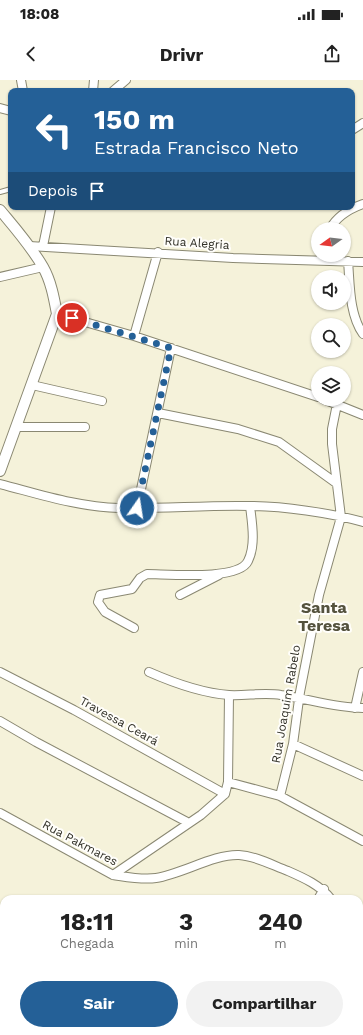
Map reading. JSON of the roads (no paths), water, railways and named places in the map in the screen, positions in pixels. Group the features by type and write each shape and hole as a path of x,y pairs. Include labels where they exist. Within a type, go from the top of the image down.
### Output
{"street":[{"path":"117,88 126,80"},
{"path":"0,210 29,246 43,267 52,292 57,314 0,471"},
{"path":"43,246 50,210"},
{"path":"335,222 345,212 350,210"},
{"name":"Rua Alegria","path":"29,246 158,252 233,258 311,258"},
{"path":"134,336 158,252"},
{"name":"Rua Alegria","path":"351,261 363,262"},
{"path":"348,262 354,313 357,324 363,334"},
{"path":"0,277 43,267"},
{"path":"57,314 134,336 311,395"},
{"path":"137,508 171,348"},
{"path":"32,385 102,401"},
{"name":"Rua Joaquim Rabelo","path":"280,796 293,744 319,595 341,516 332,444 332,429 337,406"},
{"path":"342,406 363,415"},
{"path":"158,413 238,429 279,442 336,483"},
{"path":"16,427 85,428"},
{"path":"0,484 78,504 118,508 250,506 341,516 363,522"},
{"path":"134,628 105,612 98,602 104,594 132,589 140,578 147,574 221,574 242,568 248,562 251,553 252,529 250,506"},
{"path":"180,595 221,574"},
{"name":"Travessa Ceará","path":"0,672 74,710 224,794"},
{"path":"149,672 178,684 211,692 229,695 280,694 310,702 359,708 363,672"},
{"path":"113,875 189,823 224,794 228,782 229,695"},
{"path":"0,721 36,742 189,823"},
{"path":"293,744 363,776"},
{"path":"228,782 280,796 363,841"},
{"name":"Rua Pakmares","path":"0,813 113,875 132,878 156,878 217,859 238,855 256,858 300,876 324,889 328,895"},
{"path":"320,895 324,889"}],"district":[{"name":"Santa Teresa","path":"324,616"}]}
